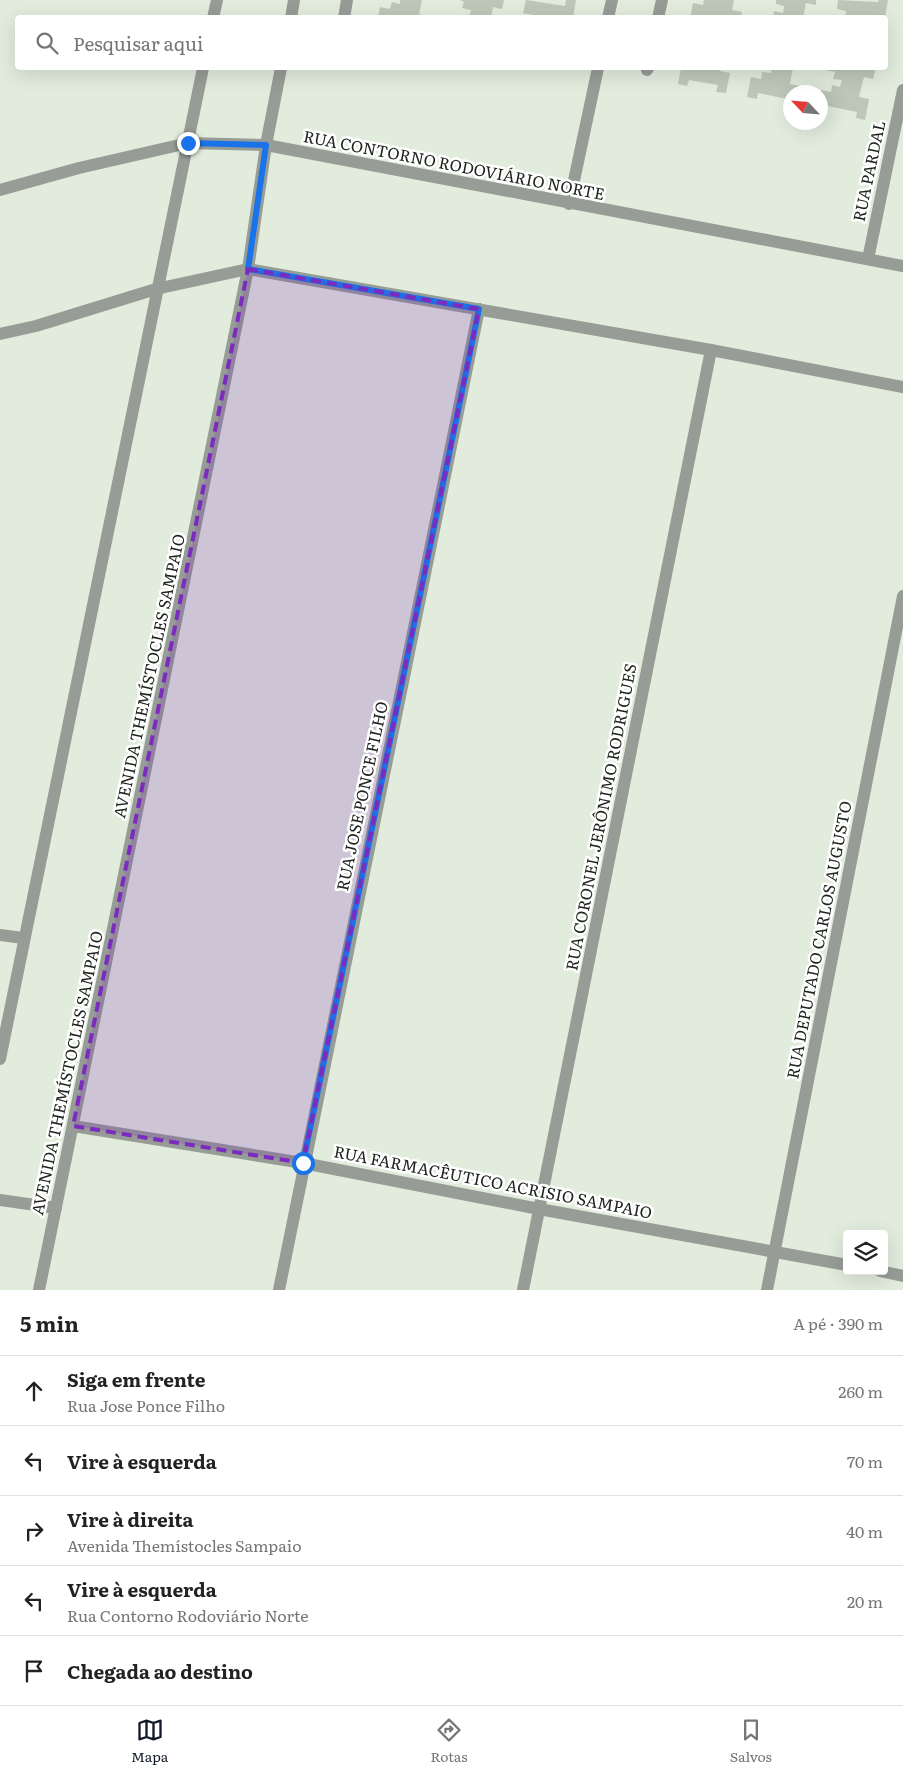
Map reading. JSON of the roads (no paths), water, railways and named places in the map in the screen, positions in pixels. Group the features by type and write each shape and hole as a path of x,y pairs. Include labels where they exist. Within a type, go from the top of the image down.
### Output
{"street":[{"path":"214,15 216,0"},
{"path":"292,15 294,0"},
{"path":"345,15 348,0"},
{"path":"609,15 612,0"},
{"path":"659,15 662,0"},
{"path":"0,1059 23,938 203,70"},
{"name":"AVENIDA THEMÍSTOCLES SAMPAIO","path":"39,1290 248,269 266,145 281,70"},
{"path":"569,204 598,70"},
{"name":"RUA PARDAL","path":"868,259 903,90"},
{"name":"RUA CONTORNO RODOVIÁRIO NORTE","path":"0,190 79,168 188,143 266,145 903,266"},
{"path":"0,334 36,326 156,289 248,269 711,350 903,387"},
{"name":"RUA JOSE PONCE FILHO","path":"278,1290 479,309"},
{"name":"RUA CORONEL JERÔNIMO RODRIGUES","path":"523,1290 711,350"},
{"name":"RUA DEPUTADO CARLOS AUGUSTO","path":"767,1290 903,596"},
{"path":"0,935 23,938"},
{"name":"RUA FARMACÊUTICO ACRISIO SAMPAIO","path":"73,1126 303,1163 539,1209 843,1264"},
{"path":"0,1200 56,1208"},
{"path":"888,1273 903,1276"}]}
